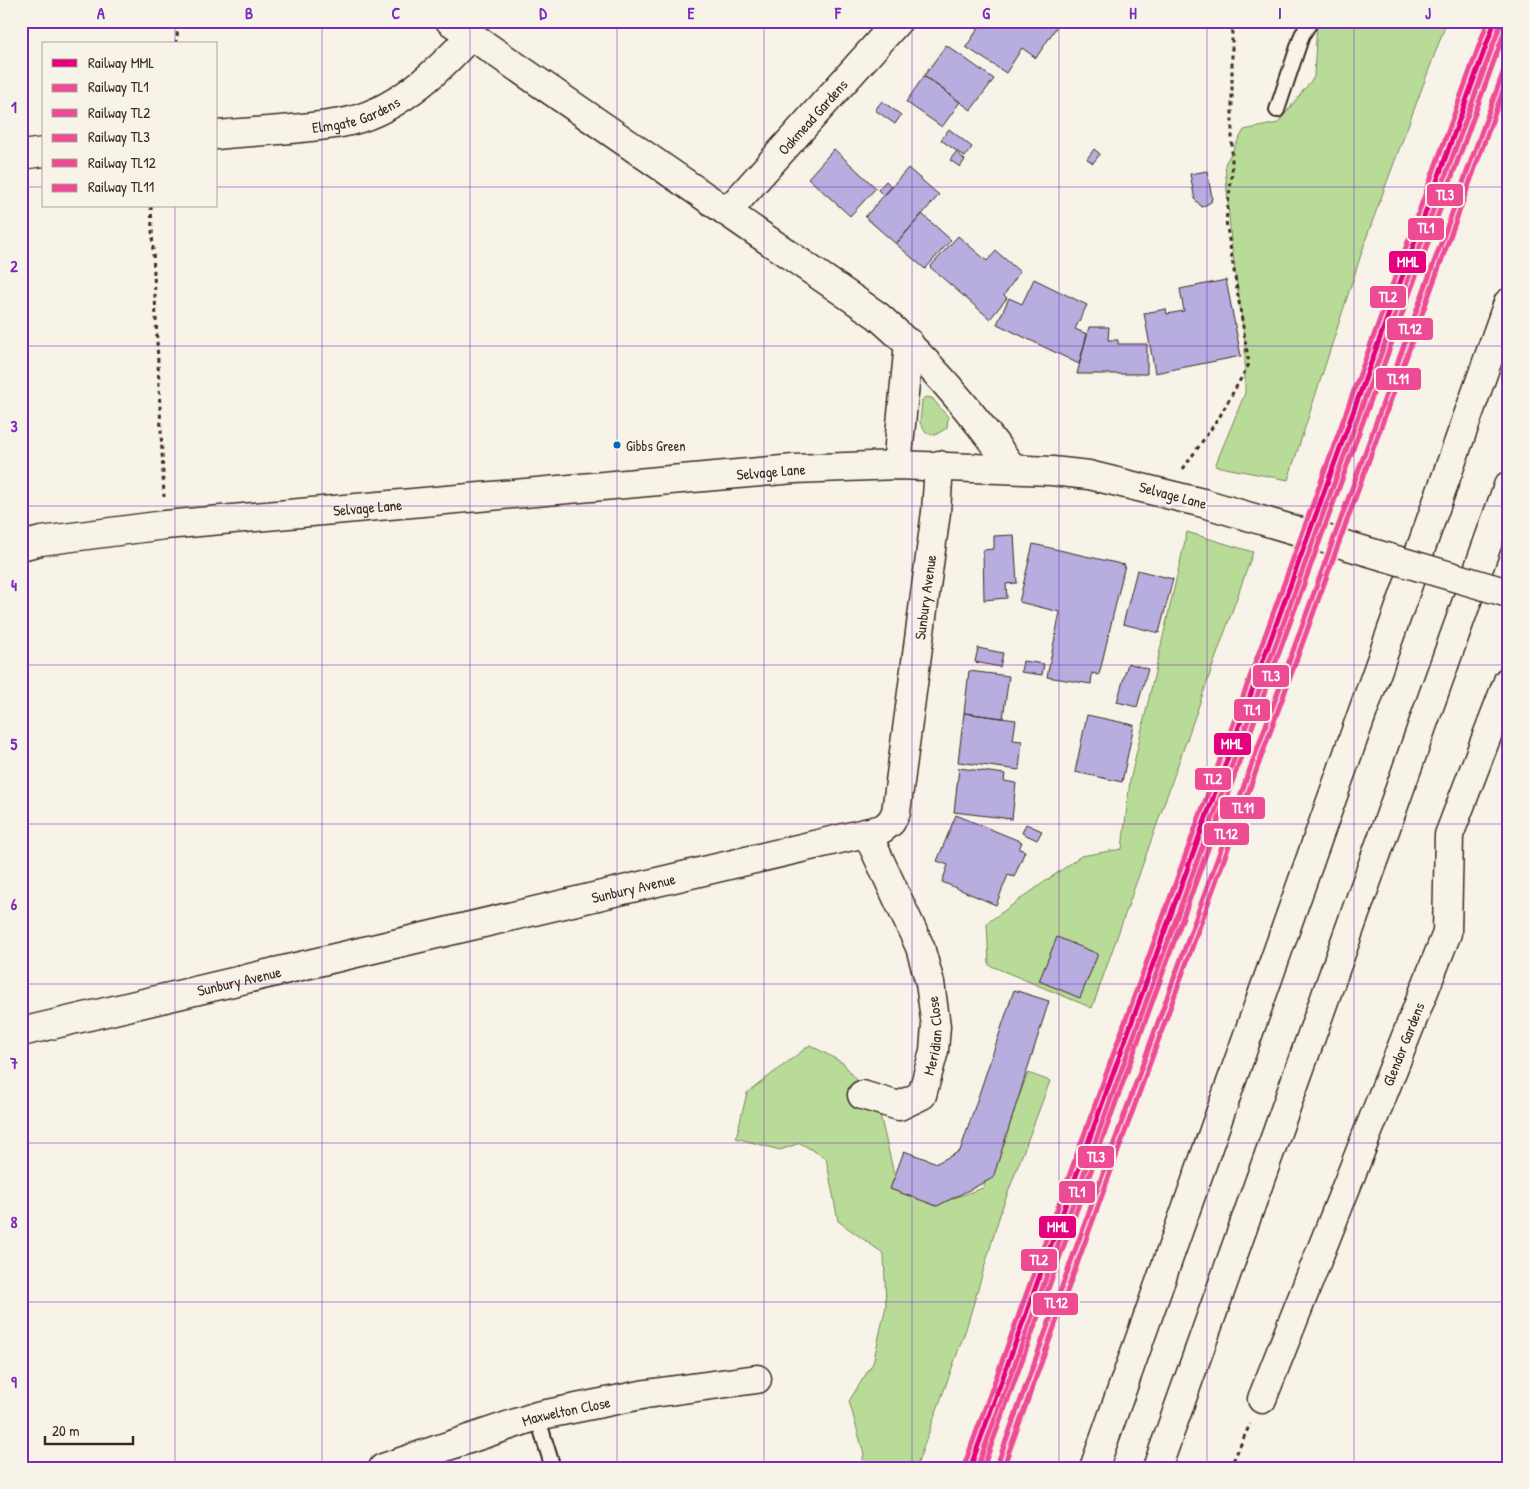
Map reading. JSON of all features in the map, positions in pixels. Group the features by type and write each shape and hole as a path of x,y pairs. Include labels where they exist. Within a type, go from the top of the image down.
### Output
{"main road":[{"name":"Oakmead Gardens","path":"727,212 898,21"},
{"path":"457,25 878,316 909,343 980,423 1013,469"},
{"name":"Elmgate Gardens","path":"218,135 342,123 380,110 408,94 446,64 457,25"},
{"path":"21,155 42,152"},
{"path":"1094,1468 1508,304"},
{"path":"897,465 909,343"},
{"name":"Selvage Lane","path":"21,546 41,541 165,526 794,469 897,465 939,466 1089,475 1203,503 1508,593"},
{"name":"Sunbury Avenue","path":"21,1032 882,829 890,822 896,812 936,512 939,466"},
{"path":"1158,1468 1508,486"},
{"name":"Glendor Gardens","path":"1262,1398 1448,932 1449,835 1508,681"},
{"name":"Meridian Close","path":"862,1095 899,1106 922,1096 934,1051 936,1026 930,983 920,947 867,833"},
{"name":"Maxwelton Close","path":"383,1468 537,1416 646,1394 757,1378"}],"lane":[{"path":"1277,110 1302,35 1311,21"},
{"path":"537,1416 553,1468"}],"path":[{"path":"176,42 180,21"},
{"path":"1170,494 1184,466 1220,416 1249,364 1226,221 1232,173 1232,21"},
{"path":"151,208 165,526"},
{"path":"1230,1468 1262,1398"}],"green space":[{"path":"1317,21 1447,21 1368,233 1288,480 1215,466 1245,393 1245,342 1231,242 1225,164 1244,130 1278,123 1314,77"},
{"path":"925,397 932,398 948,417 947,428 935,435 926,433 920,423 922,401"},
{"path":"1187,532 1253,552 1092,1008 989,965 987,923 1081,856 1122,849 1130,781"},
{"path":"810,1045 843,1063 878,1106 894,1174 933,1205 983,1188 1028,1073 1050,1081 1001,1211 966,1329 916,1468 861,1468 864,1454 849,1401 873,1363 886,1306 884,1254 838,1221 826,1158 800,1143 780,1150 736,1138 747,1093"}],"building":[{"path":"983,21 1050,21 1057,26 1036,58 1022,48 1006,73 966,47"},
{"path":"946,45 994,79 971,110 924,76"},
{"path":"924,76 960,102 942,127 906,102"},
{"path":"882,101 901,115 895,124 875,110"},
{"path":"949,129 972,147 965,157 941,140"},
{"path":"834,149 876,188 850,216 808,178"},
{"path":"1094,149 1100,154 1093,163 1087,159"},
{"path":"956,152 965,160 960,167 950,160"},
{"path":"908,168 939,195 896,244 865,217"},
{"path":"1207,171 1212,197 1211,202 1202,207 1195,200 1190,174"},
{"path":"886,181 892,187 884,196 878,190"},
{"path":"922,214 951,240 925,269 896,244"},
{"path":"958,236 987,261 996,251 1020,272 1004,295 1007,298 990,319 930,267"},
{"path":"1034,279 1087,305 1075,329 1087,334 1079,364 997,324 1009,298 1022,304"},
{"path":"1226,280 1241,356 1155,373 1144,313 1166,309 1167,314 1184,311 1180,289"},
{"path":"1089,327 1109,327 1108,340 1118,340 1118,344 1147,344 1147,374 1077,374"},
{"path":"1014,535 1017,583 1006,584 1007,598 984,600 983,550 994,549 994,536"},
{"path":"1033,544 1125,565 1099,675 1092,673 1091,684 1047,677 1060,612 1019,602"},
{"path":"1137,570 1173,579 1159,633 1123,624"},
{"path":"978,648 1003,653 1000,667 975,662"},
{"path":"1023,661 1044,664 1042,675 1021,672"},
{"path":"1128,663 1148,669 1137,707 1117,702"},
{"path":"969,671 1009,676 1003,718 964,713"},
{"path":"964,713 1016,720 1013,740 1022,741 1019,770 958,762"},
{"path":"1087,715 1134,725 1122,782 1075,772"},
{"path":"959,768 1005,774 1004,781 1016,783 1012,819 954,812"},
{"path":"956,815 1022,842 1019,849 1025,851 1014,877 1008,875 996,905 942,882 948,865 937,861"},
{"path":"1026,824 1042,831 1037,840 1022,833"},
{"path":"1057,937 1098,954 1080,998 1039,981"},
{"path":"1014,990 1049,1001 993,1178 937,1206 890,1189 904,1151 937,1163 960,1151"}],"rail line":[{"name":"TL2","path":"964,1466 1488,21"},
{"name":"MML","path":"970,1468 1495,21"},
{"name":"TL1","path":"977,1468 1501,23"},
{"name":"TL3","path":"983,1468 1507,25"},
{"name":"TL12","path":"996,1468 1508,59"},
{"name":"TL11","path":"1003,1468 1508,77"}],"place":[{"name":"Gibbs Green","path":"617,445"}]}
